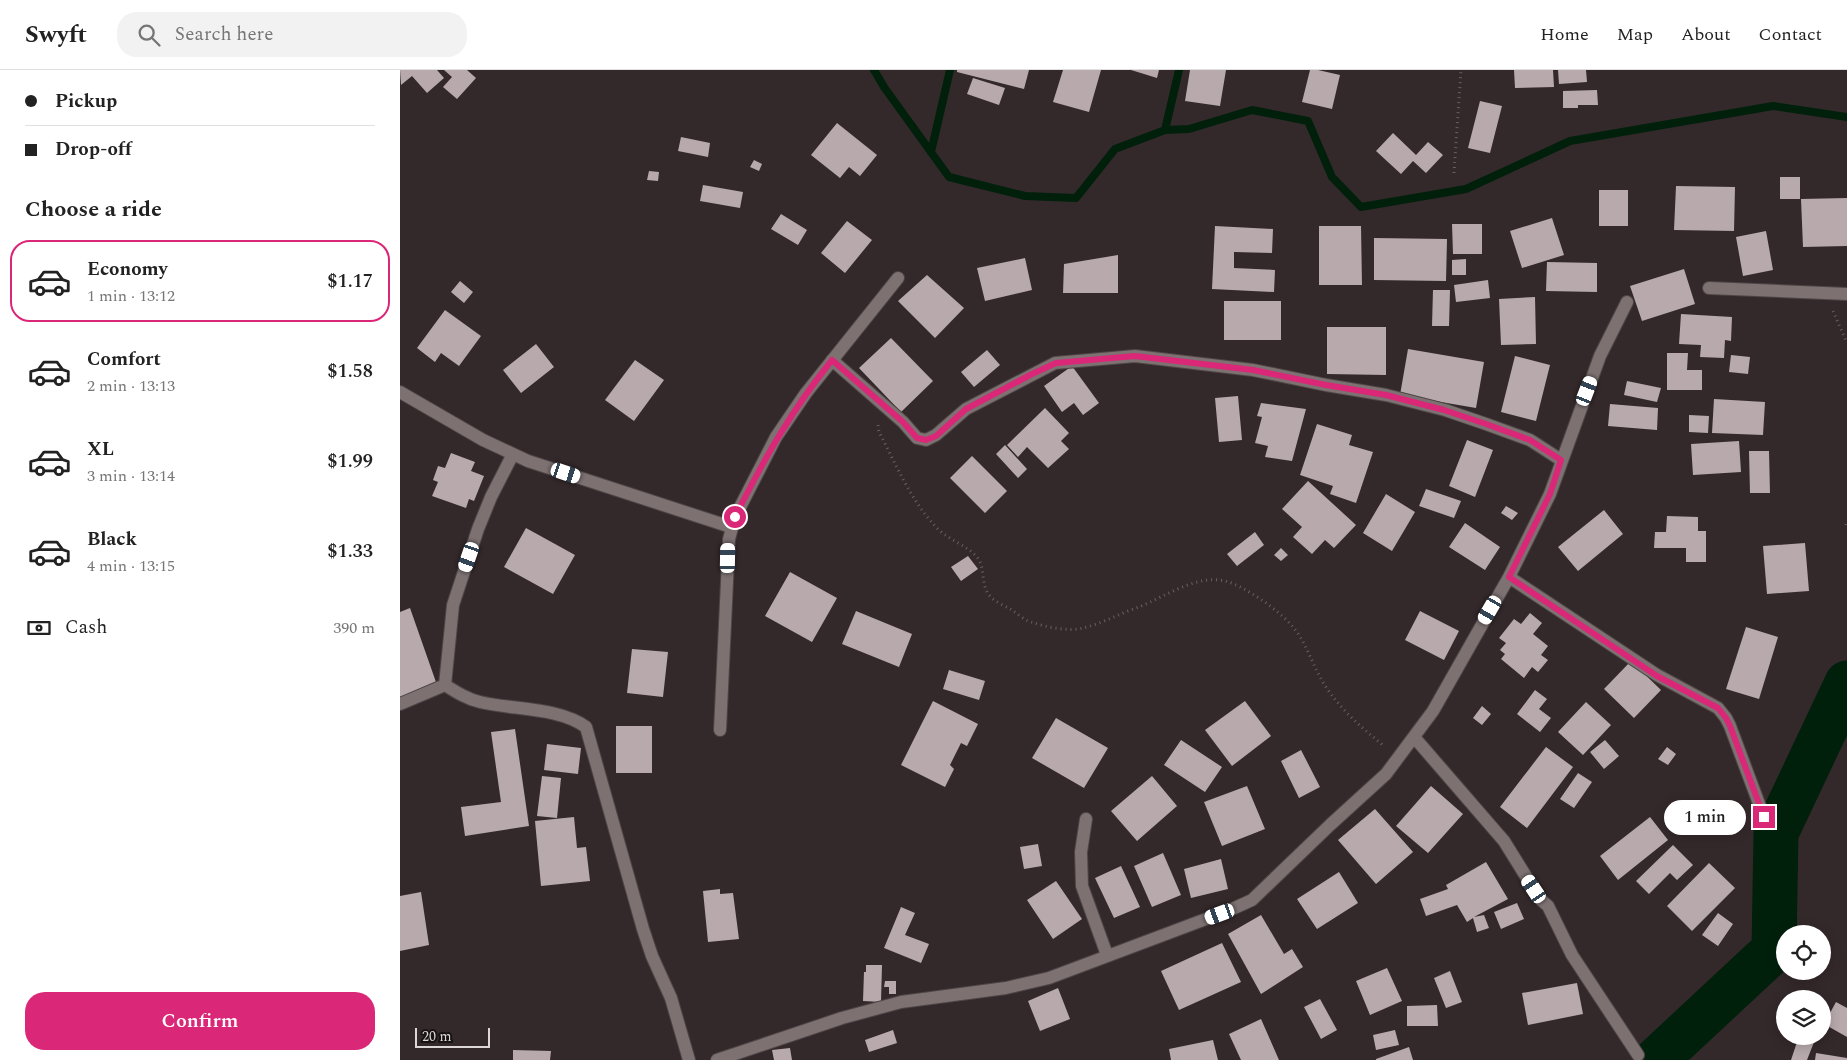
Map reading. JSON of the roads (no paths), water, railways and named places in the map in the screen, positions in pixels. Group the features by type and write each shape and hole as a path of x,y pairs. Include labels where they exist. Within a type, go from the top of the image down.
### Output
{"street":[{"path":"720,730 731,528 739,508 776,437 806,393 898,278"},
{"path":"1709,288 1847,294"},
{"path":"716,1060 842,1018 893,1004 1006,988 1049,978 1252,900 1386,774 1433,710 1509,577 1550,494 1600,356 1627,302"},
{"path":"832,360 903,422 917,438 926,440 936,436 966,409 1056,363 1135,356 1253,370 1396,398 1444,410 1530,440 1561,460"},
{"path":"400,392 483,440 528,462 731,528"},
{"path":"445,684 453,605 491,497 513,454"},
{"path":"1509,577 1657,676 1718,708 1730,726 1764,817"},
{"path":"400,704 445,684"},
{"path":"445,684 462,696 478,702 551,714 576,720 586,727 643,929 652,956 671,998 689,1060"},
{"path":"1414,737 1504,841 1540,899 1548,906 1572,955 1638,1055"},
{"path":"1086,819 1081,852 1082,886 1107,955"}],"waterway":[{"path":"874,70 884,87 949,177 1025,196 1076,198 1115,149 1165,130 1189,129 1252,110 1308,121 1332,177 1361,207 1466,189 1570,141 1773,106 1847,117"},
{"path":"931,152 950,70"},
{"path":"1165,130 1179,70"},
{"path":"1656,1060 1774,950 1776,833 1847,683"}]}
